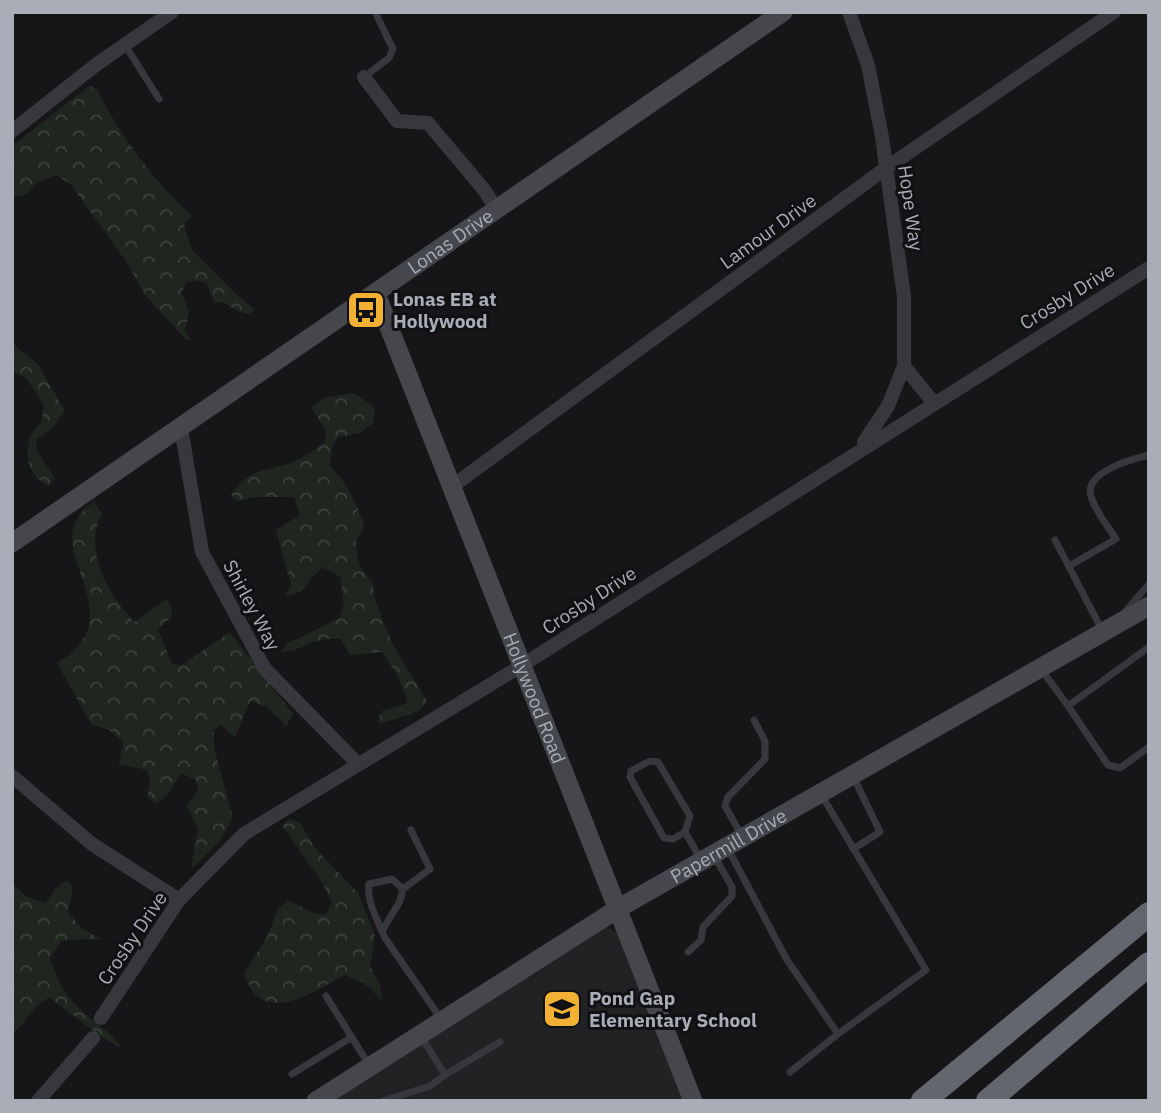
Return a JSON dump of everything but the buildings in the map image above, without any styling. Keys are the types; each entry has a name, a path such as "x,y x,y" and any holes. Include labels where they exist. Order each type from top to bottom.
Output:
{"highway":[{"path":"923,1101 1149,914"},
{"path":"988,1101 1149,964"},
{"path":"994,1101 1149,983"}],"street":[{"path":"12,131 172,12"},
{"name":"Lonas Drive","path":"12,543 783,12"},
{"name":"Hope Way","path":"849,12 868,65 886,168 904,297 904,366"},
{"name":"Lamour Drive","path":"450,488 886,168 1114,12"},
{"path":"364,77 397,121 428,123 485,191 496,209"},
{"name":"Crosby Drive","path":"100,1018 179,900 244,834 521,666 933,402 1149,268"},
{"name":"Hollywood Road","path":"376,294 693,1101"},
{"path":"859,449 888,407 904,366 933,402"},
{"name":"Shirley Way","path":"181,428 202,552 265,669 358,764"},
{"name":"Papermill Drive","path":"316,1101 619,908 1149,606"},
{"path":"12,776 92,844 179,900"},
{"path":"41,1100 93,1038"}],"lane":[{"path":"364,77 389,58 394,49 374,12"},
{"path":"125,45 159,99"},
{"path":"1069,566 1116,539 1091,499 1090,486 1096,478 1116,465 1149,455"},
{"path":"1055,540 1069,566 1112,628 1130,603 1149,584"},
{"path":"1068,706 1149,647"},
{"path":"1041,669 1108,765 1120,768 1149,747"},
{"path":"688,952 697,946 703,927 732,896 721,849 725,806 728,797 765,759 765,741 754,720"},
{"path":"650,761 658,762 690,816 685,832 673,839 664,838 630,777 631,771 650,761"},
{"path":"853,775 880,832 853,849"},
{"path":"790,1072 926,970 820,793"},
{"path":"382,931 400,901 403,888 430,869 411,830"},
{"path":"685,832 721,849 787,960 838,1034"},
{"path":"403,888 393,879 369,884 368,891 382,931 442,1020"},
{"path":"326,996 370,1066"},
{"path":"419,1034 445,1075"},
{"path":"292,1074 352,1037"},
{"path":"383,1101 430,1086 500,1042"}],"shaded area":[{"name":"Pond Gap Elementary School","path":"604,927 617,933 683,1101 333,1101"}],"green space":[{"path":"89,86 97,89 126,139 152,173 192,216 184,225 192,250 255,310 249,314 237,311 223,302 214,303 207,284 198,280 186,283 182,292 189,313 185,331 191,340 186,340 145,295 128,264 71,185 57,175 38,182 25,195 12,197 12,146"},
{"path":"12,336 17,348 38,364 65,411 53,428 36,440 37,451 55,479 49,486 34,474 28,457 30,438 41,423 44,405 26,378 12,371"},
{"path":"354,393 375,408 374,422 360,433 338,437 332,448 330,466 346,486 362,519 364,527 356,540 359,565 373,583 375,600 392,643 427,701 419,711 380,724 378,720 382,711 405,704 407,698 396,673 382,652 350,655 341,639 331,639 281,652 287,644 339,618 344,603 340,577 322,567 300,592 285,596 291,585 276,530 300,515 294,497 256,497 237,501 231,495 253,474 294,462 326,441 325,429 311,407 324,398"},
{"path":"94,502 102,513 95,542 107,584 134,622 167,599 172,610 171,618 158,629 172,664 182,665 230,632 293,714 286,726 267,707 250,701 235,737 221,725 214,730 214,748 233,818 220,841 191,869 198,829 187,806 198,790 196,780 181,773 167,796 157,804 147,797 150,782 147,770 119,764 123,742 109,730 91,724 57,663 80,643 89,623 89,601 72,538 77,519"},
{"path":"289,819 300,822 315,848 358,893 375,936 370,966 380,985 382,1000 364,983 345,975 312,993 287,1002 264,1000 249,986 244,973 267,937 278,909 288,900 313,913 325,915 332,903 323,884 282,825"},
{"path":"67,880 73,887 68,912 81,928 101,939 62,940 50,957 52,964 69,998 121,1047 103,1038 49,997 36,1007 12,1036 12,883 27,897 46,903 55,889"}],"place":[{"name":"Lonas EB at Hollywood","path":"366,310"},
{"name":"Pond Gap Elementary School","path":"562,1009"}]}
